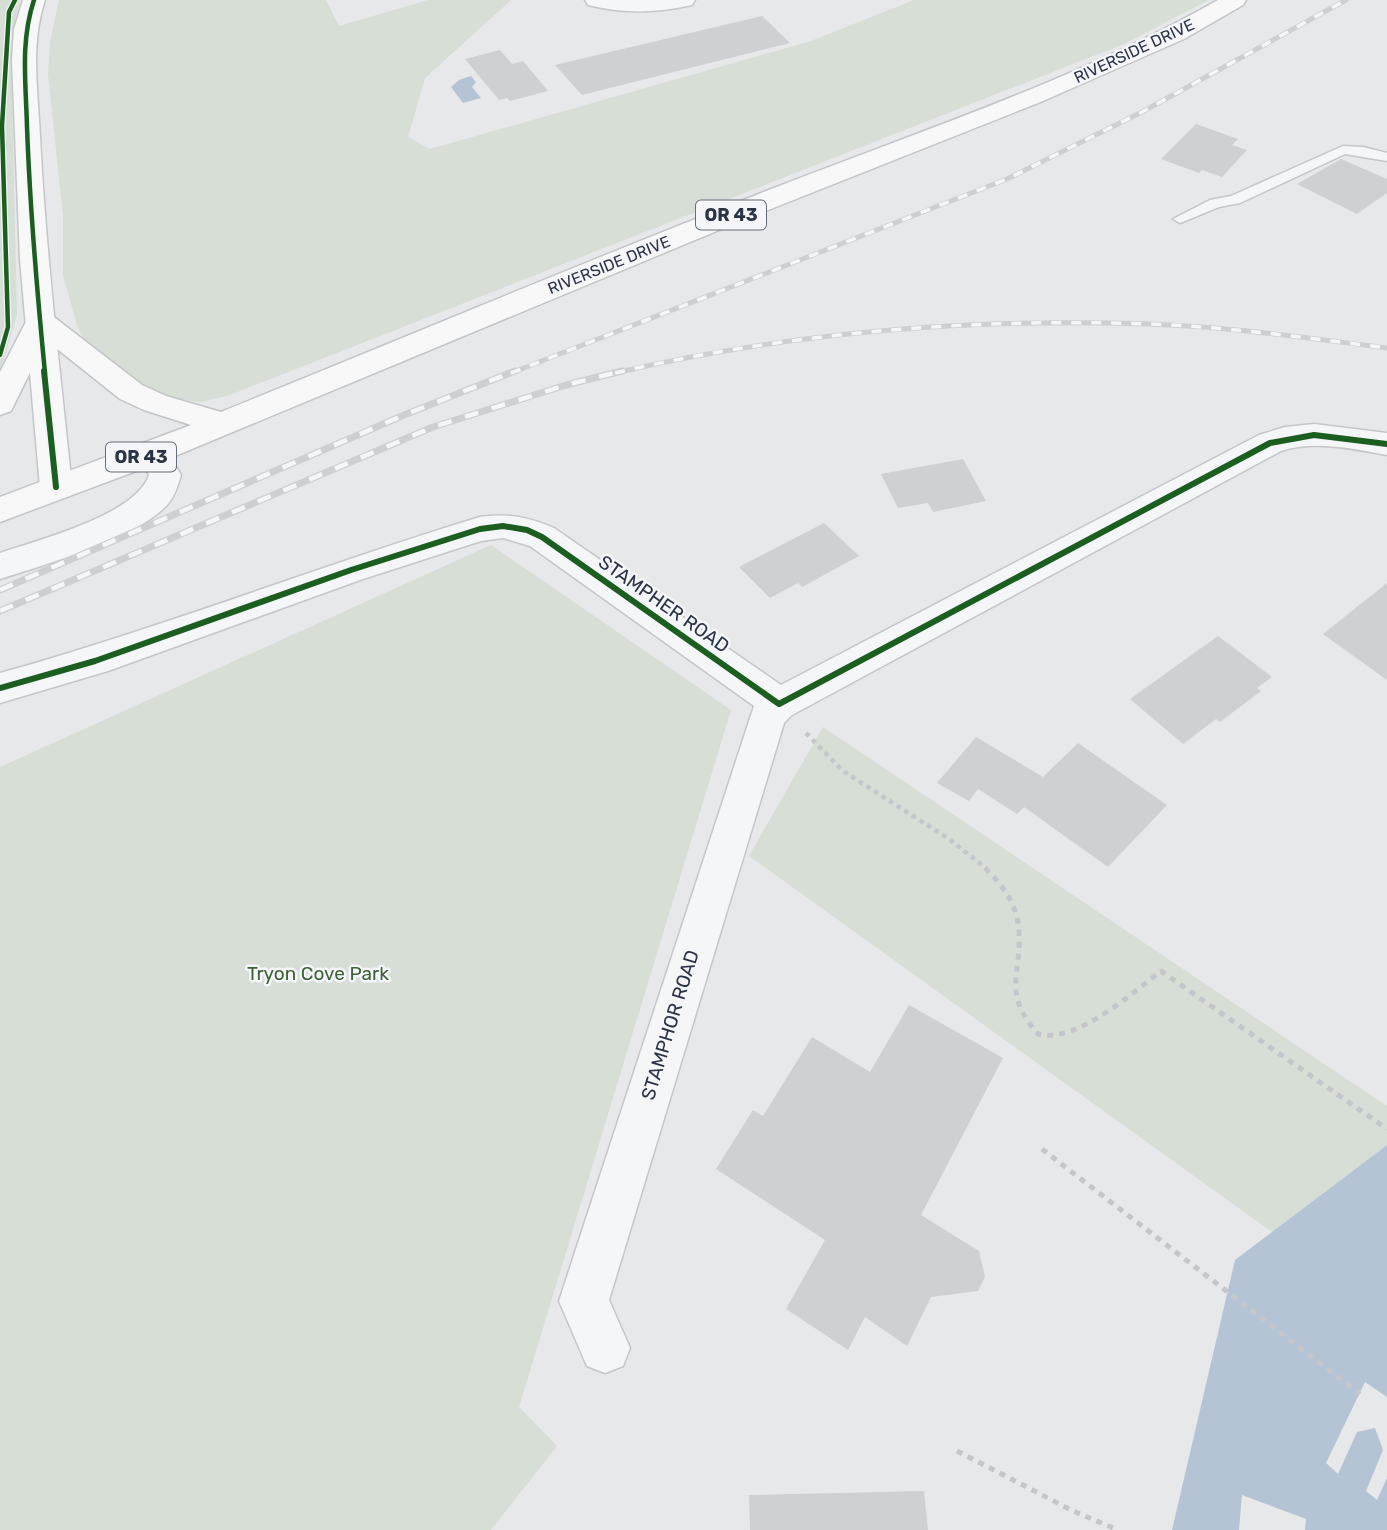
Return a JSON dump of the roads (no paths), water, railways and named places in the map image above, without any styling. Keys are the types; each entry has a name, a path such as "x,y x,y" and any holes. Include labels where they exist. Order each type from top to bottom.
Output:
{"main road":[{"path":"34,0 26,28 24,56 32,243 56,488"},
{"name":"RIVERSIDE DRIVE","path":"56,488 152,453 738,212 1101,68 1176,34 1235,0"},
{"path":"0,404 40,321"},
{"path":"40,321 131,392 162,405 224,424"},
{"name":"OR 43","path":"0,510 56,488"}],"street":[{"path":"596,0 642,6 684,0"},
{"path":"779,704 1270,443 1306,434 1387,444"},
{"path":"0,566 87,534 142,508 158,494 165,475 152,453"},
{"name":"STAMPHER ROAD","path":"0,688 95,661 351,570 480,529 503,526 527,530 542,537 779,704"},
{"name":"STAMPHOR ROAD","path":"605,1348 584,1301 768,715 779,704"}],"lane":[{"path":"1181,219 1215,203 1235,200 1343,150 1363,150 1387,157"}],"water":[{"path":"471,76 476,82 472,87 481,98 463,103 451,87 459,80"},
{"path":"1387,1145 1387,1530 1172,1530 1235,1260"}],"railway":[{"path":"511,373 1007,179 1142,112 1346,0"},
{"path":"615,373 748,347 814,338 1015,323 1180,325 1387,348"},
{"path":"0,590 404,415 515,371"},
{"path":"0,611 433,427 566,385 622,371"}],"park label":[{"name":"Tryon Cove Park","path":"318,973"}]}
